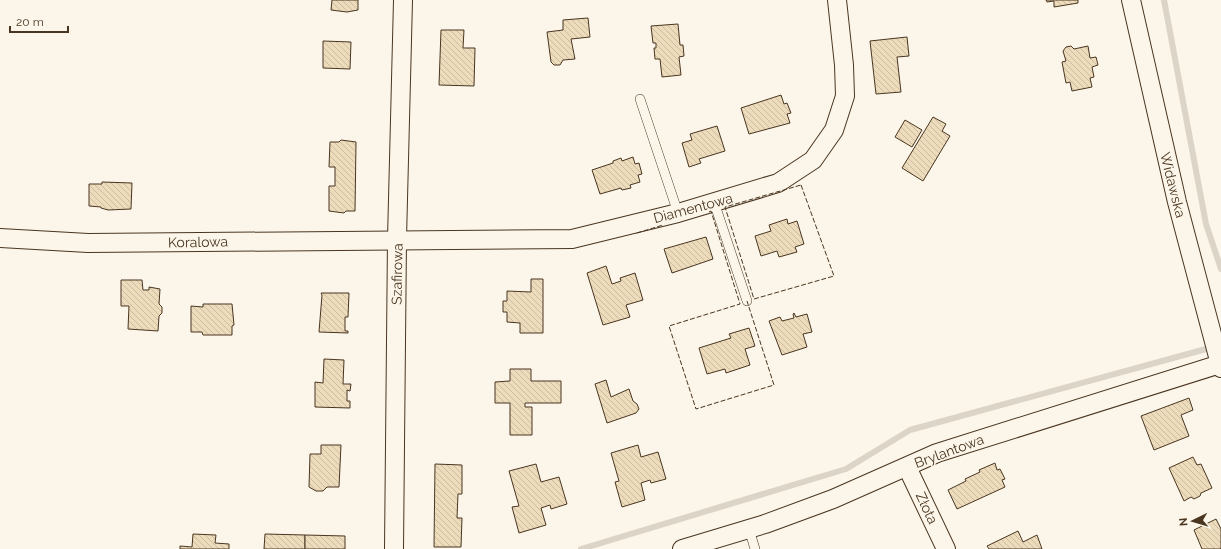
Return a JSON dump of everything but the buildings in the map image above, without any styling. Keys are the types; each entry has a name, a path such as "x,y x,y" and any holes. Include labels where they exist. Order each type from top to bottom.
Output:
{"street":[{"name":"Szafirowa","path":"394,549 397,239 403,0"},
{"name":"Diamentowa","path":"397,239 572,239 678,213 778,183 813,160 834,130 845,96 844,65 837,0"},
{"name":"Widawska","path":"1131,0 1177,202 1220,366"},
{"name":"Koralowa","path":"0,238 88,243 397,239"},
{"name":"Brylantowa","path":"682,549 749,529 833,499 937,453 1220,366"},
{"name":"Złota","path":"907,466 946,549"}],"lane":[{"path":"640,99 678,213"},
{"path":"714,202 747,300"},
{"path":"749,529 755,549"}],"waterway":[{"path":"1164,0 1206,224 1221,269"},
{"path":"581,549 846,469 910,430 1206,349"}],"fence":[{"path":"801,185 834,276 754,299 725,207 801,185"},
{"path":"709,212 711,211 740,304 669,326 696,409 774,385 747,301"},
{"path":"637,233 663,225"}]}
